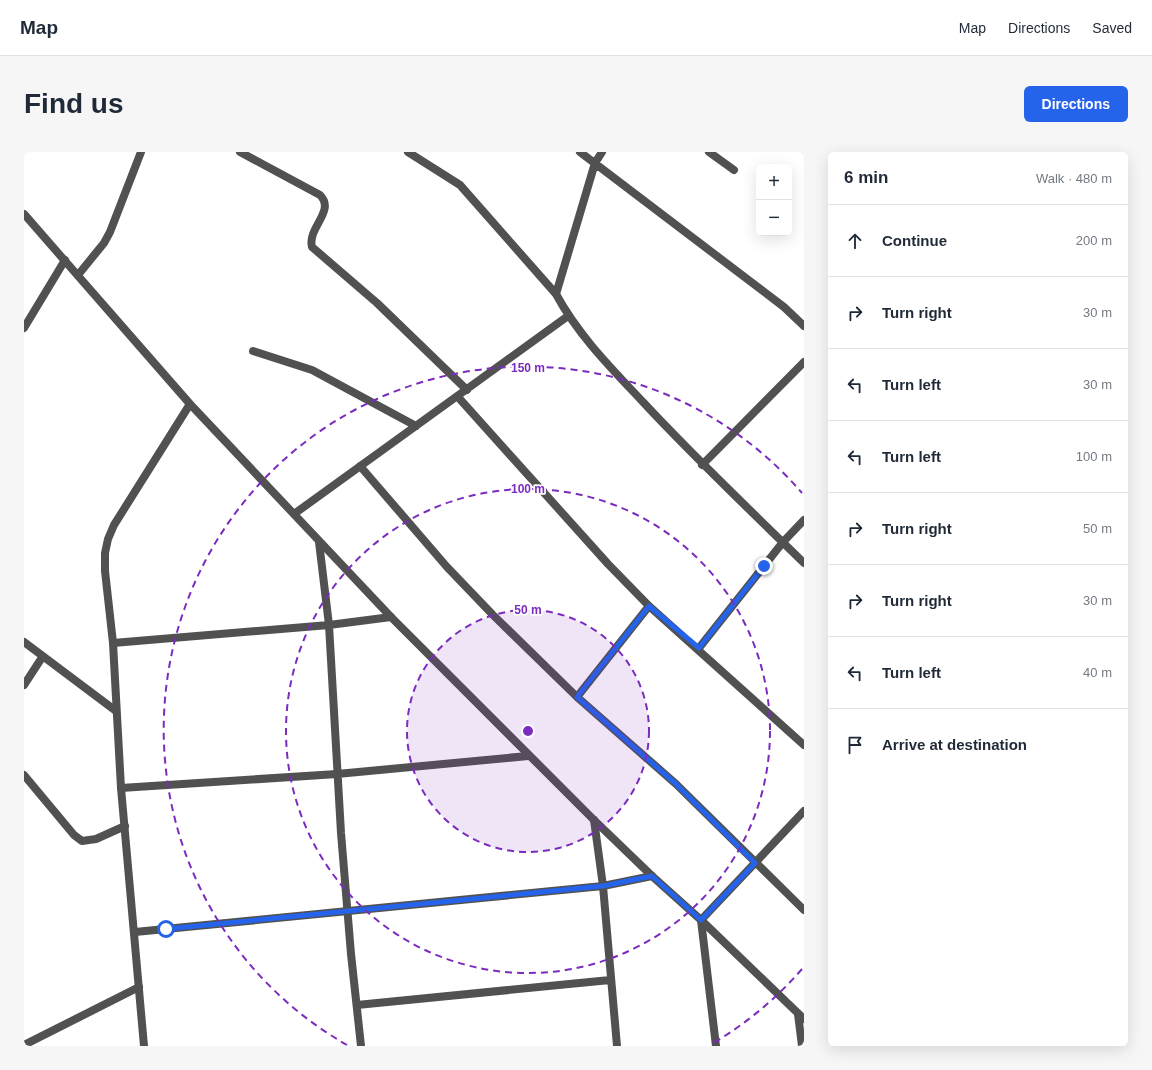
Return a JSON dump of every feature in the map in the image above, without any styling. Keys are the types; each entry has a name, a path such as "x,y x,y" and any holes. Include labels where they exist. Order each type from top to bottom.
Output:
{"street":[{"path":"78,275 104,243 110,232 141,152"},
{"path":"240,152 320,195 324,199 325,207 311,236 312,247 377,303 467,390"},
{"path":"408,152 460,185 556,294 568,316 611,368 702,465 804,563"},
{"path":"580,152 784,307 804,326"},
{"path":"556,294 595,163 602,152"},
{"path":"709,152 734,170"},
{"path":"24,214 190,404 391,617 528,756 652,876 701,920 801,1016 802,1046"},
{"path":"24,328 64,260"},
{"path":"294,514 458,397 568,316"},
{"path":"253,351 312,370 416,426"},
{"path":"702,465 804,362"},
{"path":"458,397 608,564 649,606 699,648 804,744"},
{"path":"144,1046 121,788 113,643 105,571 105,553 108,539 114,525 190,404"},
{"path":"360,466 467,588 577,697 676,784 804,910"},
{"path":"699,648 783,542 804,520"},
{"path":"319,542 329,625 337,774 361,1046"},
{"path":"577,697 649,606"},
{"path":"113,643 329,625 391,617"},
{"path":"24,642 116,710"},
{"path":"24,686 43,656"},
{"path":"121,788 337,774 528,756"},
{"path":"24,775 78,839 87,842 125,826"},
{"path":"701,920 804,811"},
{"path":"594,820 603,886 610,980 617,1046"},
{"path":"135,932 603,886 652,876"},
{"path":"701,920 716,1046"},
{"path":"357,1005 610,980"},
{"path":"24,1045 139,987"}],"route":[{"path":"166,929 603,886 652,876 701,920 755,863 676,784 577,697 649,606 699,648 764,566"}]}
